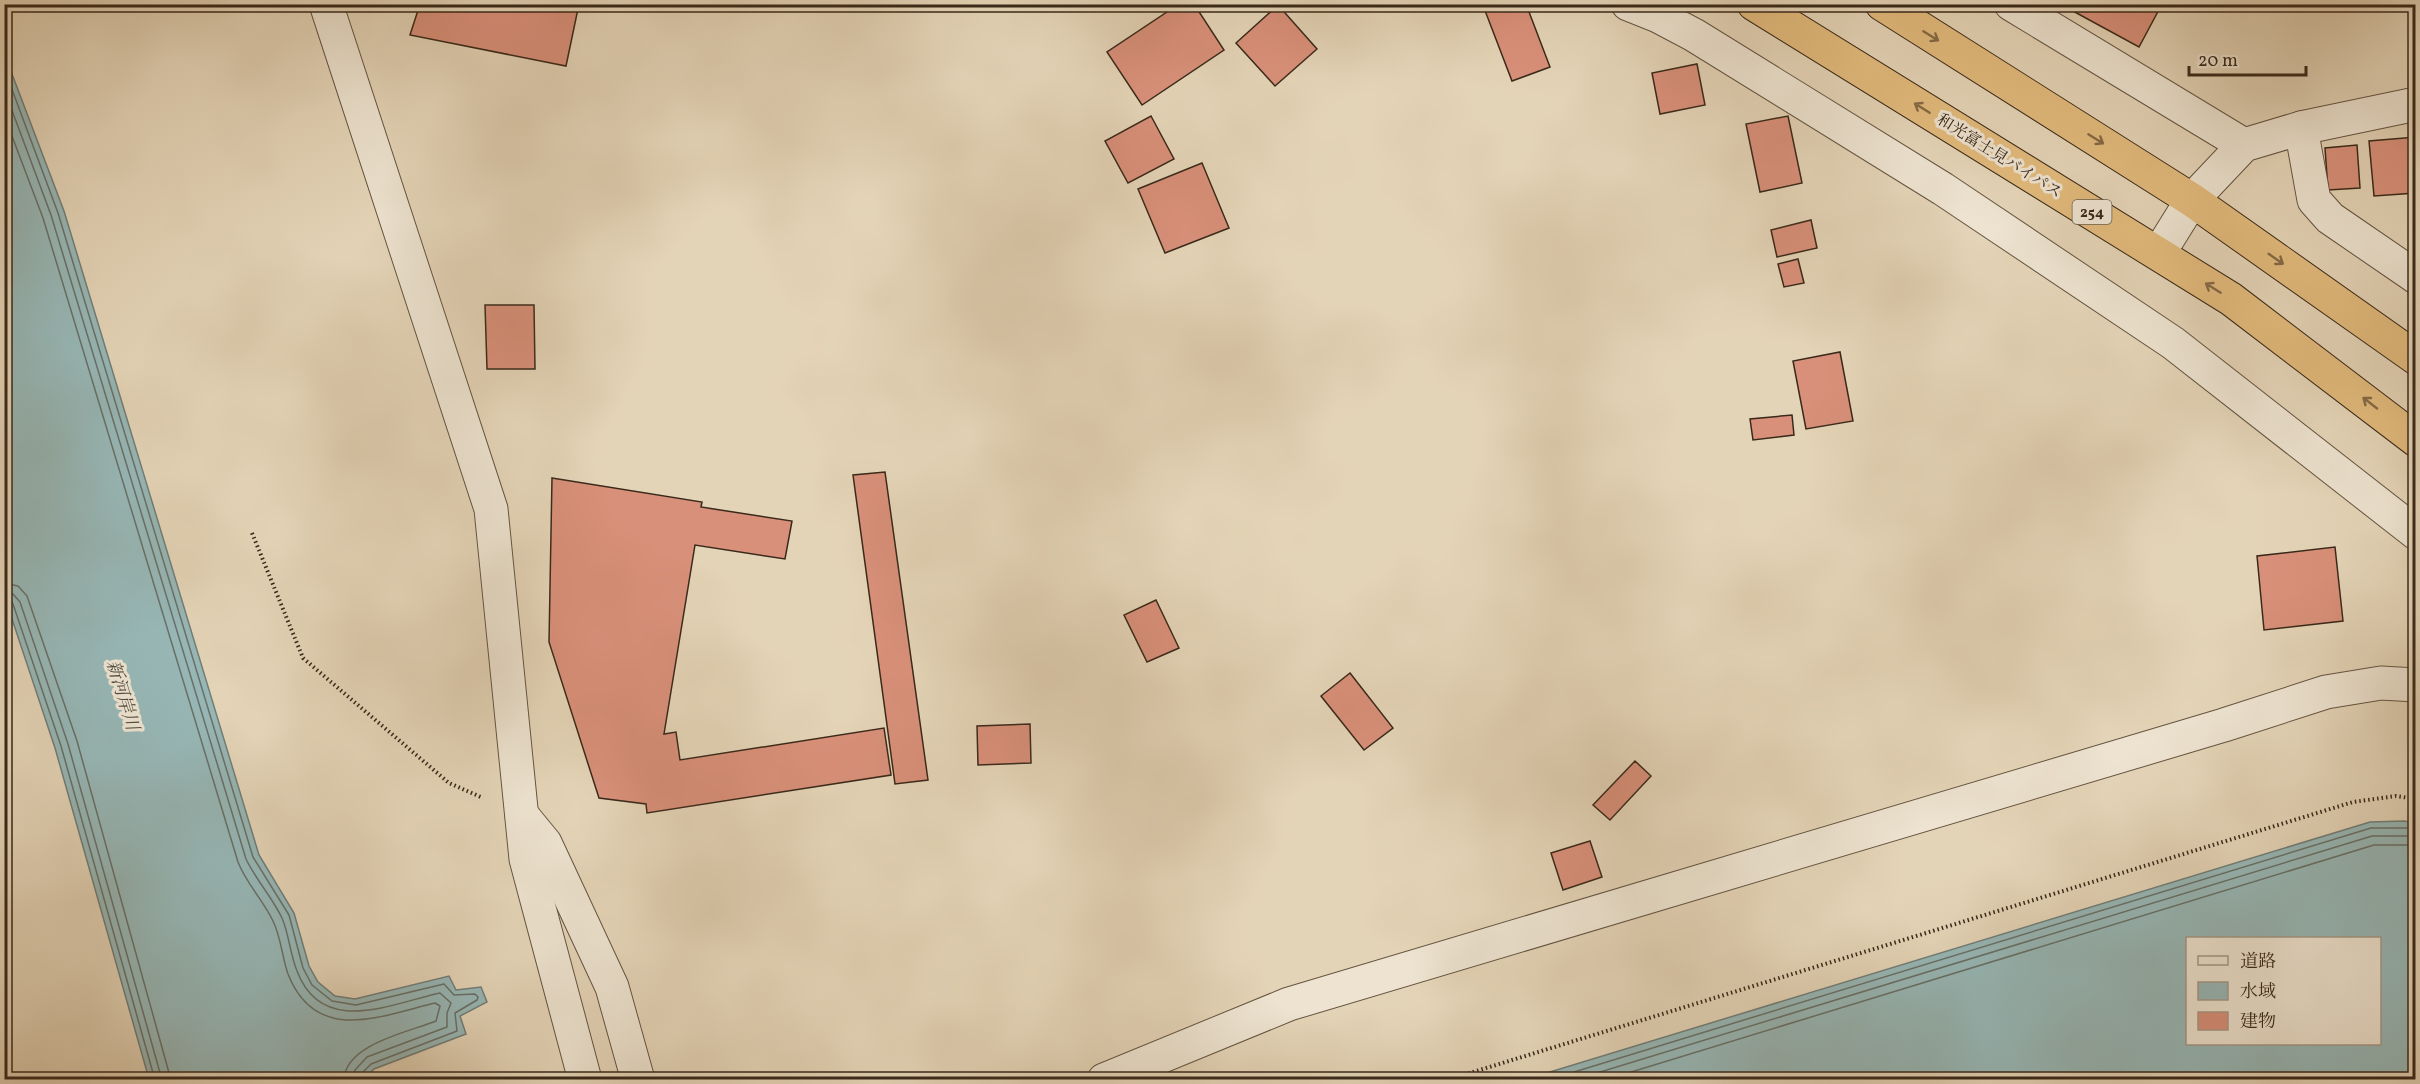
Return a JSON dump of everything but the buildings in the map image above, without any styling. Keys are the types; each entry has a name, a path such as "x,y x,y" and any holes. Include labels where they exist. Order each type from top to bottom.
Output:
{"highway":[{"name":"和光富士見バイパス","path":"1754,4 2231,299 2415,440"},
{"path":"1882,4 2192,200 2415,358"}],"street":[{"path":"326,4 490,509 526,859 585,1080"},
{"path":"1628,4 1658,16 1694,35 1914,171 2164,337 2415,533"},
{"path":"2010,4 2244,145"},
{"path":"2159,253 2192,200 2244,145 2301,129 2415,104"},
{"path":"2301,129 2314,200 2330,218 2415,278"},
{"path":"1104,1080 1311,997 2212,729 2326,692 2381,682 2415,685"},
{"path":"522,815 545,843 612,987 638,1080"}],"path":[{"path":"252,533 303,658 449,783 522,815"},
{"path":"1447,1080 2353,802 2396,796 2415,799"}],"water":[{"name":"新河岸川","path":"4,53 64,211 259,855 294,913 309,966 318,982 335,996 355,999 449,976 456,990 481,987 487,1002 460,1016 466,1034 374,1069 364,1079 149,1079 55,748 5,598"},
{"path":"2370,822 2416,823 2415,1079 1527,1079"}]}
